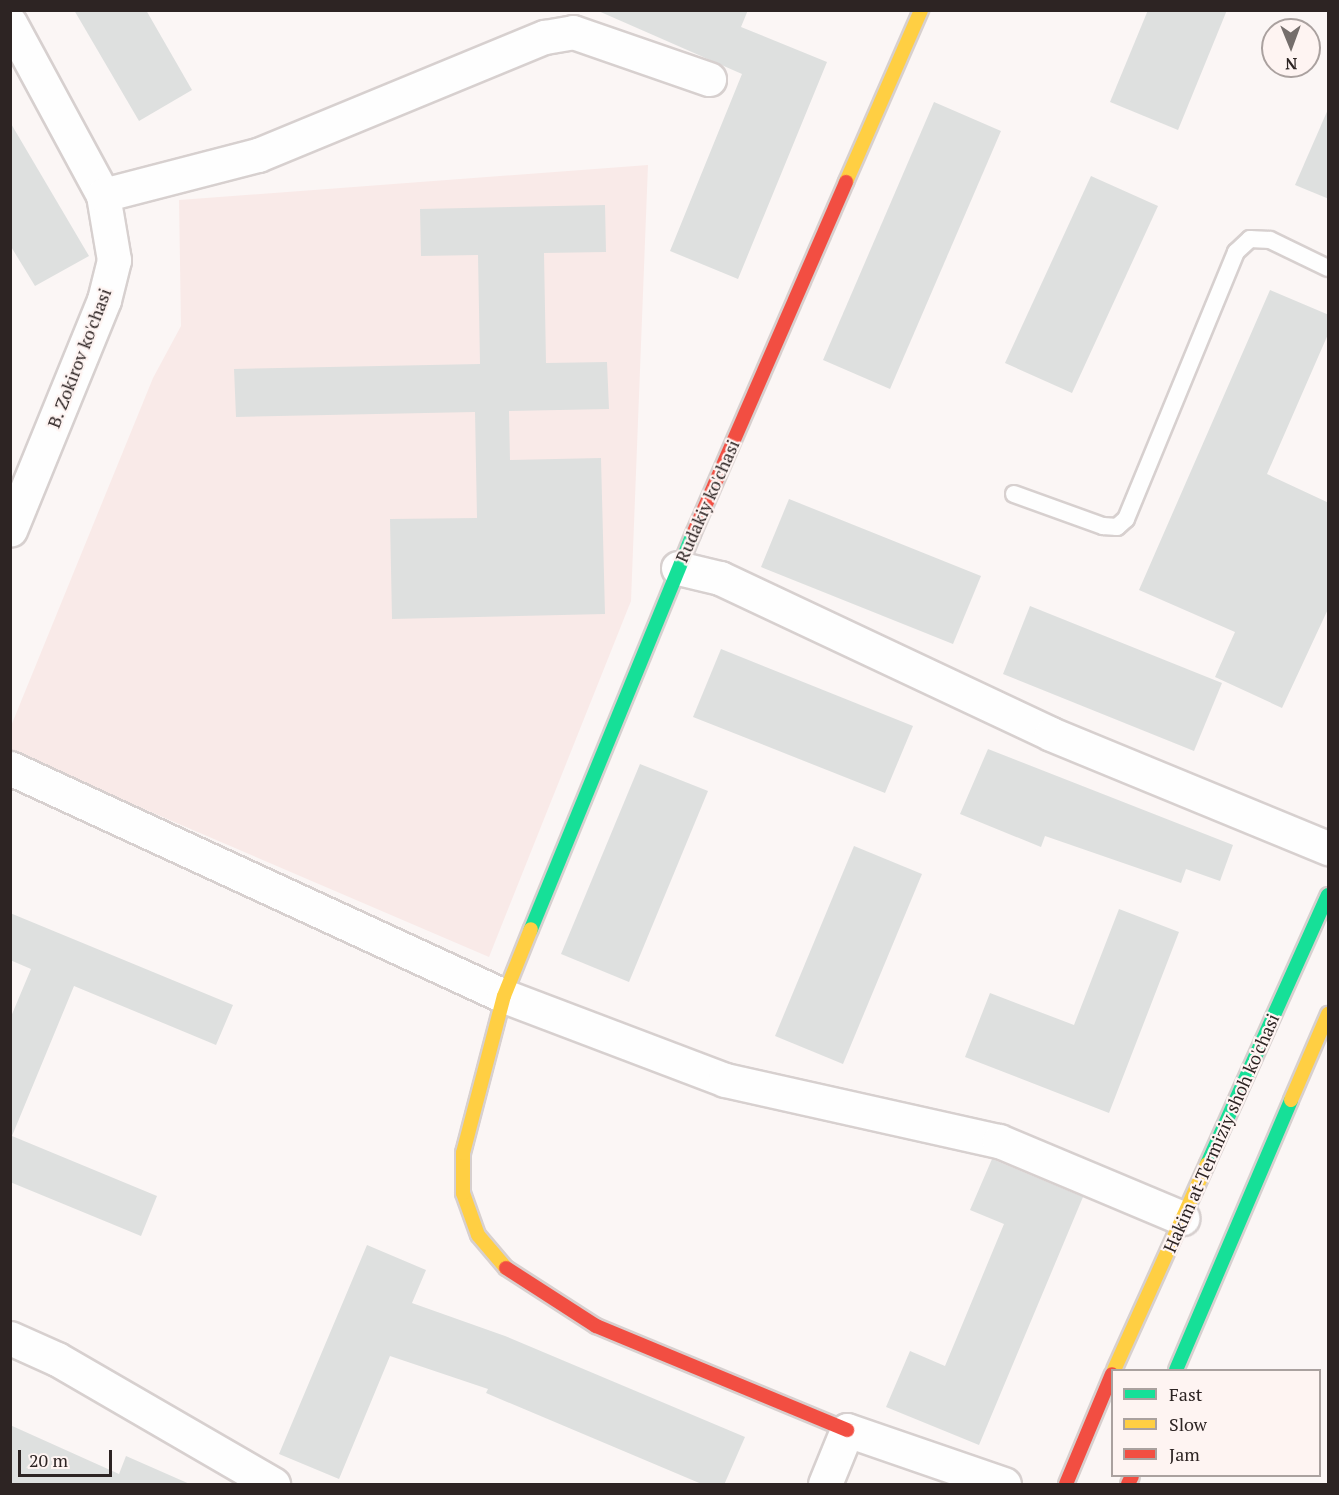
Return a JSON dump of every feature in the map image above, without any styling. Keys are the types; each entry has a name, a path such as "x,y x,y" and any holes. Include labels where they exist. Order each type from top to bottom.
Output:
{"street":[{"name":"Rudakiy ko'chasi","path":"847,1430 596,1326 510,1273 478,1235 463,1193 463,1153 504,996 678,568 921,10"},
{"name":"B. Zokirov ko'chasi","path":"10,23 103,195 114,260 105,300 10,530"},
{"path":"103,195 258,155 563,33 573,32 709,79"},
{"path":"678,568 720,578 1051,734 1329,848"},
{"path":"10,768 504,996 725,1080 999,1142 1182,1218"},
{"name":"Hakim at-Termiziy shoh ko'chasi","path":"1114,1369 1329,895"},
{"path":"1177,1369 1329,1014"},
{"path":"10,1338 57,1359 228,1474 273,1485"},
{"name":"Hakim at-Termiziy shoh ko'chasi","path":"1066,1485 1111,1377"},
{"path":"825,1485 847,1430 1004,1485"}],"lane":[{"path":"1014,494 1104,526 1116,527 1126,519 1236,252 1250,239 1270,240 1329,268"}],"shaded area":[{"path":"648,165 631,601 489,957 11,752 11,726 153,378 181,326 179,200"}],"building":[{"path":"74,10 146,10 192,90 139,121"},
{"path":"596,10 748,10 741,27 827,62 738,279 670,251 742,74"},
{"path":"1148,10 1227,10 1178,130 1110,102"},
{"path":"934,102 1001,131 890,389 823,360"},
{"path":"1329,107 1329,199 1295,185"},
{"path":"10,122 89,256 35,286 10,245"},
{"path":"1091,176 1158,206 1072,393 1005,363"},
{"path":"605,205 606,252 544,253 546,363 607,362 609,409 509,411 510,460 601,458 605,614 392,619 390,519 477,518 475,412 236,417 234,369 480,364 478,255 421,256 420,209"},
{"path":"1270,290 1329,315 1329,332 1267,474 1329,503 1329,607 1282,708 1215,677 1235,632 1139,590"},
{"path":"789,499 981,576 953,644 761,567"},
{"path":"1030,606 1222,683 1194,751 1003,674"},
{"path":"721,649 913,726 885,793 693,717"},
{"path":"988,749 1233,845 1220,881 1186,869 1181,883 1045,836 1041,847 960,814"},
{"path":"640,764 708,791 629,982 561,954"},
{"path":"854,846 922,874 843,1064 775,1036"},
{"path":"1119,909 1179,932 1109,1113 965,1057 990,993 1074,1025"},
{"path":"10,913 233,1005 216,1045 74,986 12,1136 157,1196 141,1236 10,1182 10,1019 31,969 10,960"},
{"path":"992,1159 1083,1197 979,1445 886,1407 910,1351 945,1366 1004,1224 970,1210"},
{"path":"367,1245 426,1270 412,1303 505,1336 745,1437 724,1485 704,1485 486,1393 488,1389 390,1356 339,1479 279,1454"},
{"path":"10,1425 119,1474 126,1456 192,1485 10,1485"}],"traffic: fast":[{"path":"531,929 693,534"},
{"path":"1207,1164 1328,895"},
{"path":"1176,1369 1291,1100"}],"traffic: slow":[{"path":"846,182 921,10"},
{"path":"506,1268 478,1235 463,1193 463,1153 504,996 531,929"},
{"path":"1291,1100 1328,1014"},
{"path":"1114,1369 1207,1164"}],"traffic: jam":[{"path":"693,534 846,182"},
{"path":"506,1268 596,1326 847,1430"},
{"path":"1066,1484 1111,1376"},
{"path":"1128,1484 1132,1477"}]}
